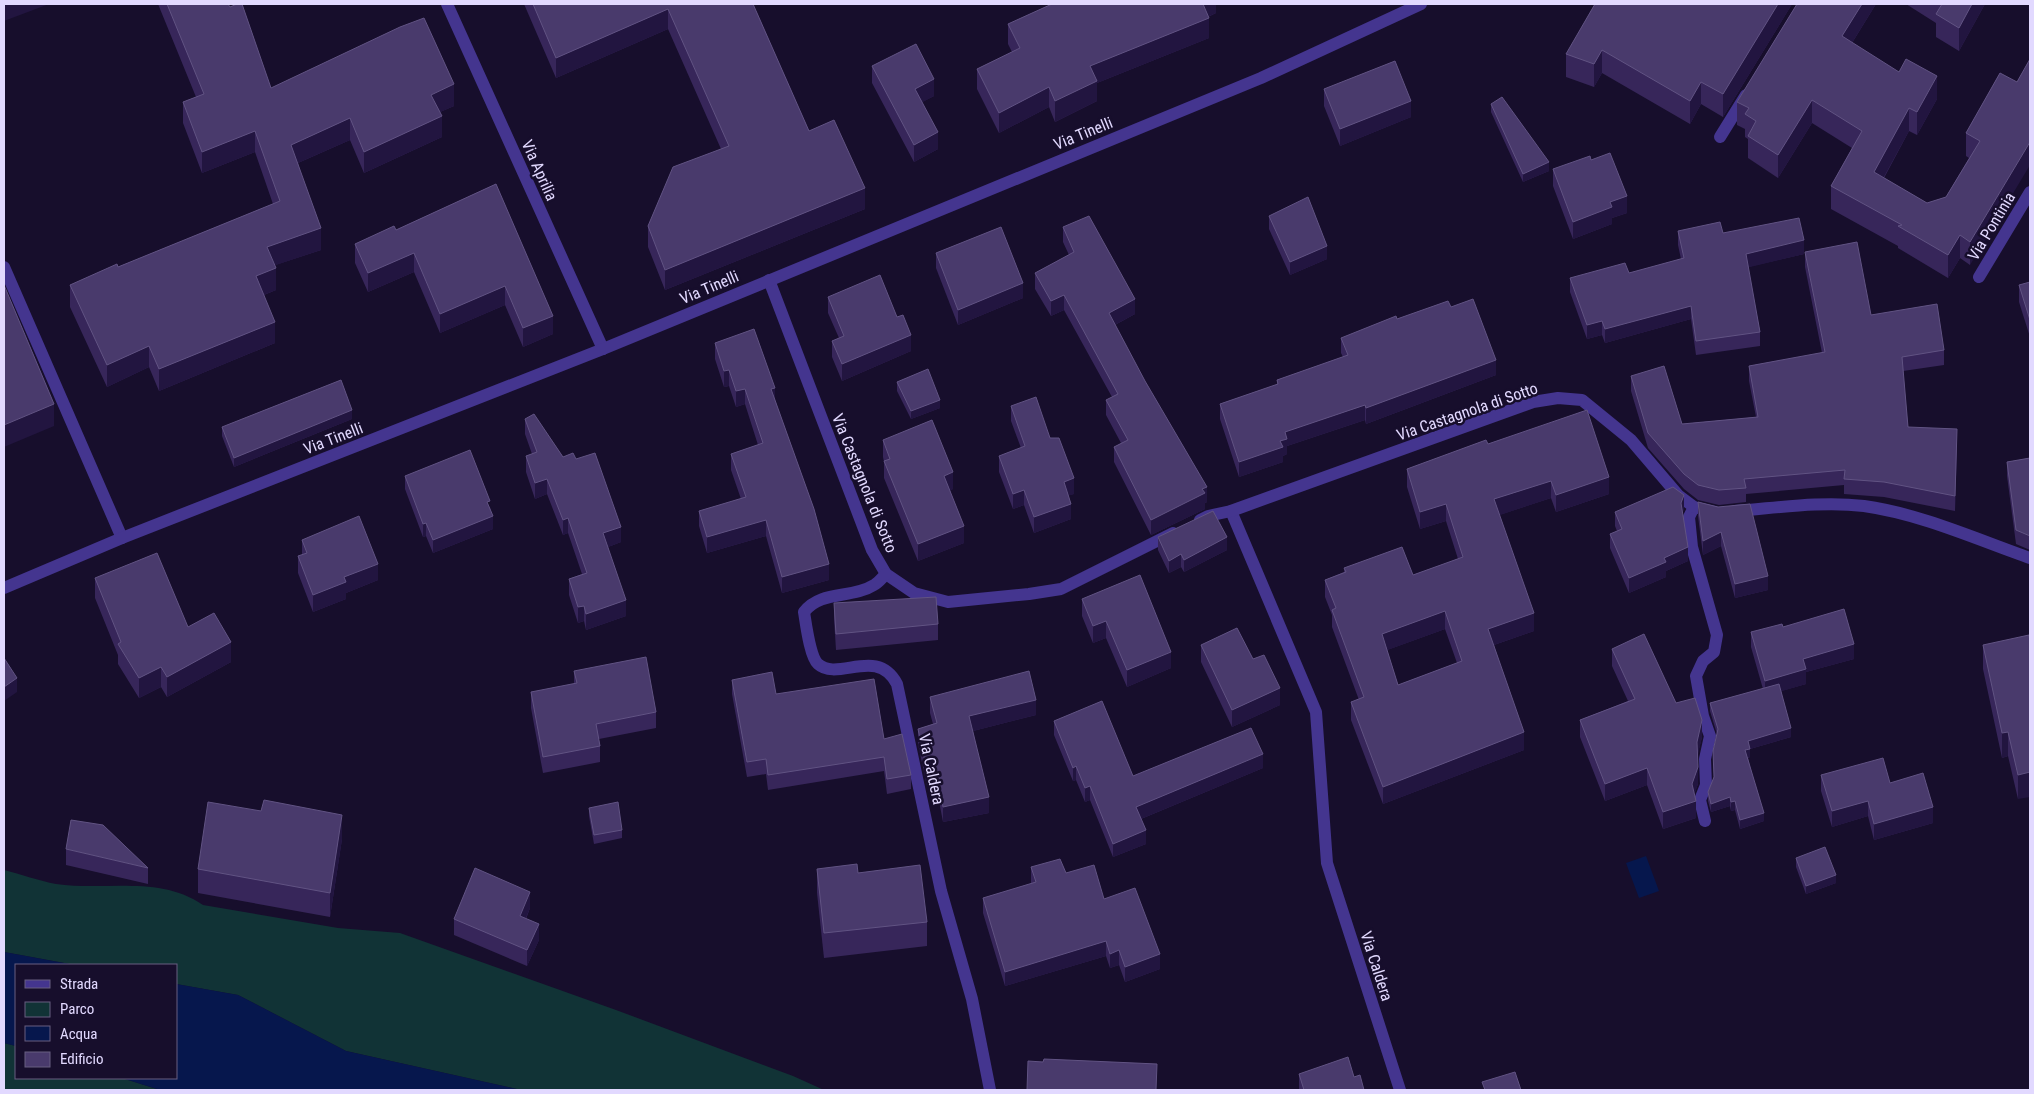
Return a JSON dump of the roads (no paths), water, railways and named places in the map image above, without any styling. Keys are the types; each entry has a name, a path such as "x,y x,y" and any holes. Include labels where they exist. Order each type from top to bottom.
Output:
{"street":[{"name":"Via Aprilia","path":"448,4 603,349"},
{"name":"Via Tinelli","path":"4,588 122,538 603,349 1261,78 1421,4"},
{"path":"1720,137 1750,87"},
{"name":"Via Pontinia","path":"1979,276 2030,192"},
{"path":"4,266 122,538"},
{"name":"Via Castagnola di Sotto","path":"769,280 872,550 886,574 914,594 948,602 1061,589 1208,516 1231,511 1533,402 1558,398 1582,400 1631,440 1678,496 1694,507 1718,513 1801,506 1864,506 1920,519 2030,558"},
{"path":"1694,507 1689,517 1692,547 1717,636 1714,652 1703,661 1696,676 1702,716 1710,736 1705,759 1706,785 1700,800 1705,821"},
{"name":"Via Caldera","path":"1231,511 1316,712 1328,851 1327,863 1400,1090"},
{"name":"Via Caldera","path":"886,574 868,588 818,600 809,606 804,612 812,654 817,664 827,668 879,666 891,672 897,684 941,891 972,1000 990,1090"}],"water":[{"path":"1646,856 1659,891 1639,898 1626,863"},
{"path":"4,952 70,964 15,964 15,1046 4,1043"},
{"path":"178,984 238,995 346,1051 521,1090 160,1090 125,1079 178,1079"}]}
